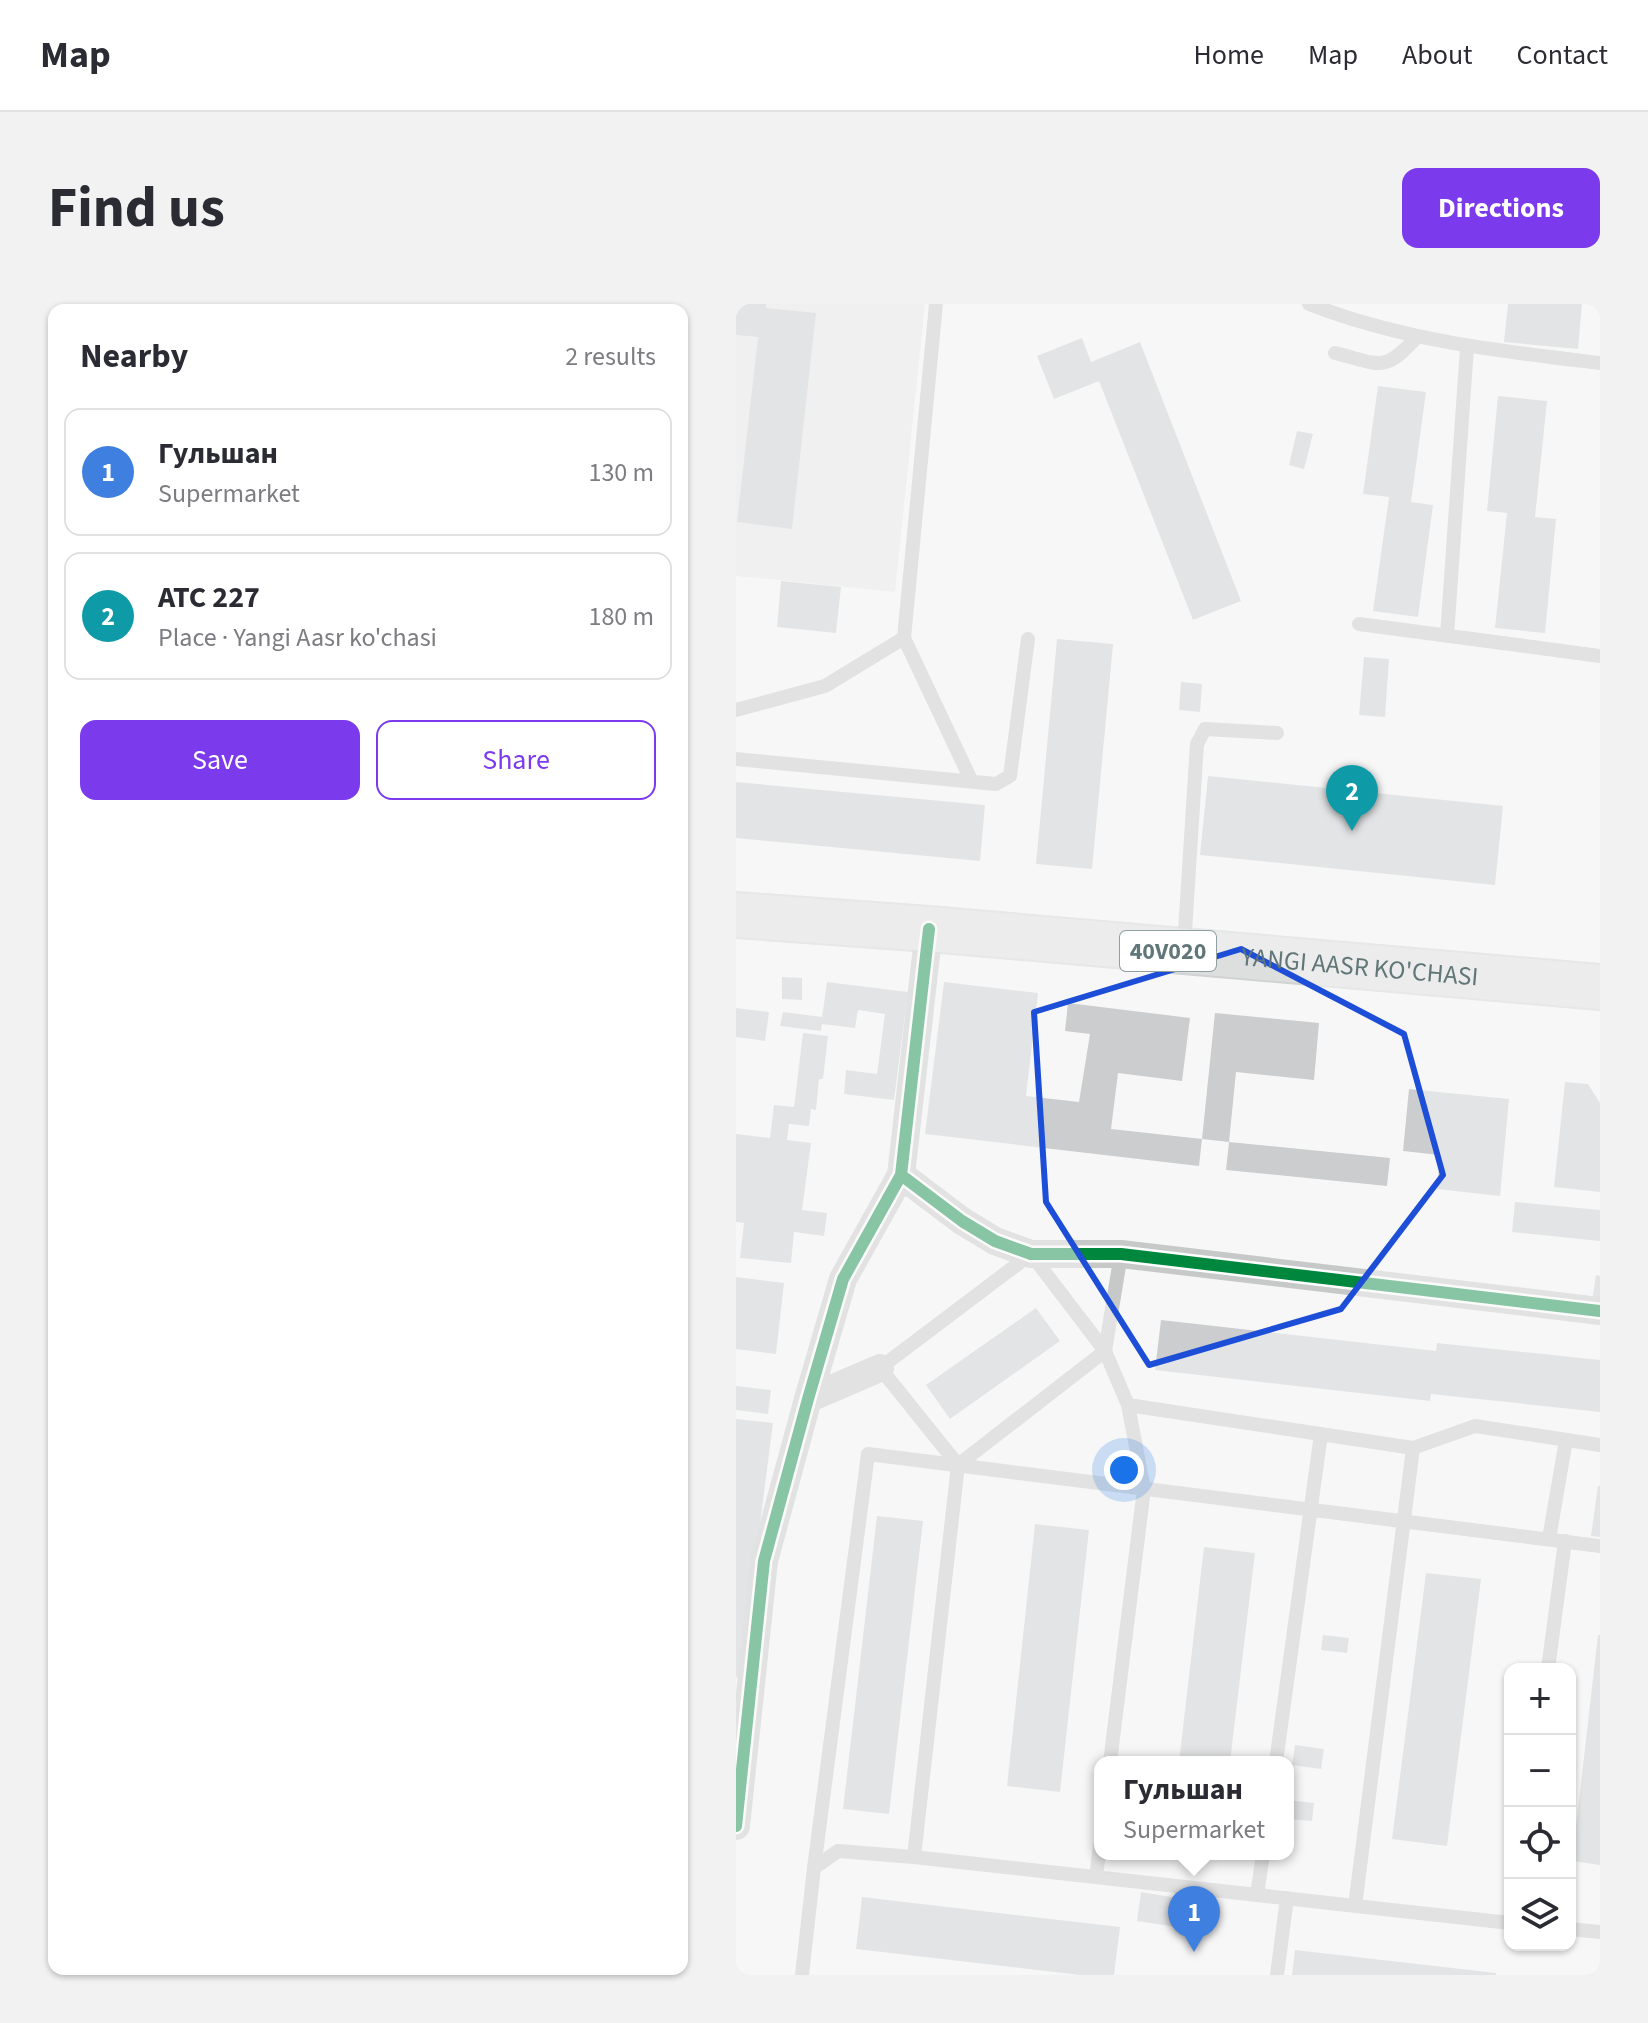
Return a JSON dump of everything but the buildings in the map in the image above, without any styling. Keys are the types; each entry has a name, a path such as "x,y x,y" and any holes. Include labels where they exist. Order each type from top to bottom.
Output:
{"main road":[{"name":"YANGI AASR KO'CHASI","path":"736,915 1600,987"}],"street":[{"path":"736,1826 764,1561 843,1279 901,1175 929,929"},
{"path":"901,1175 962,1221 995,1241 1031,1254 1121,1254 1600,1311"},
{"path":"808,1399 880,1368"}],"lane":[{"path":"936,304 904,638 972,782"},
{"path":"1309,304 1386,331 1467,347 1600,363"},
{"path":"1335,353 1380,365 1398,359 1417,337"},
{"path":"1447,636 1467,347"},
{"path":"1359,624 1600,656"},
{"path":"736,710 825,686 904,638"},
{"path":"736,759 996,784 1010,776 1028,639"},
{"path":"1184,952 1197,744 1205,729 1277,733"},
{"path":"914,1857 958,1465 880,1368 1031,1254 1105,1351 1128,1405 1144,1489 1111,1756"},
{"path":"958,1465 1105,1351 1121,1254"},
{"path":"1128,1405 1413,1448 1475,1426 1600,1445"},
{"path":"1277,1756 1321,1434"},
{"path":"1549,1539 1566,1440"},
{"path":"1355,1906 1413,1448"},
{"path":"802,1975 868,1454 1600,1546"},
{"path":"1549,1663 1565,1541"},
{"path":"814,1868 838,1851 1504,1922"},
{"path":"1096,1877 1098,1860"},
{"path":"1257,1895 1262,1860"},
{"path":"1277,1975 1287,1898"},
{"path":"1576,1930 1600,1932"}],"highlighted area":[{"path":"1241,949 1404,1034 1443,1175 1341,1309 1149,1365 1046,1202 1034,1012"}],"shaded area":[{"path":"736,304 925,304 895,592 736,576"}],"cycle path":[{"path":"736,1826 764,1561 843,1279 901,1175 929,929"},
{"path":"901,1175 962,1221 995,1241 1031,1254 1121,1254 1600,1311"}],"place":[{"name":"АТС 227","path":"1352,831"},
{"name":"Гульшан","path":"1194,1952"}]}
